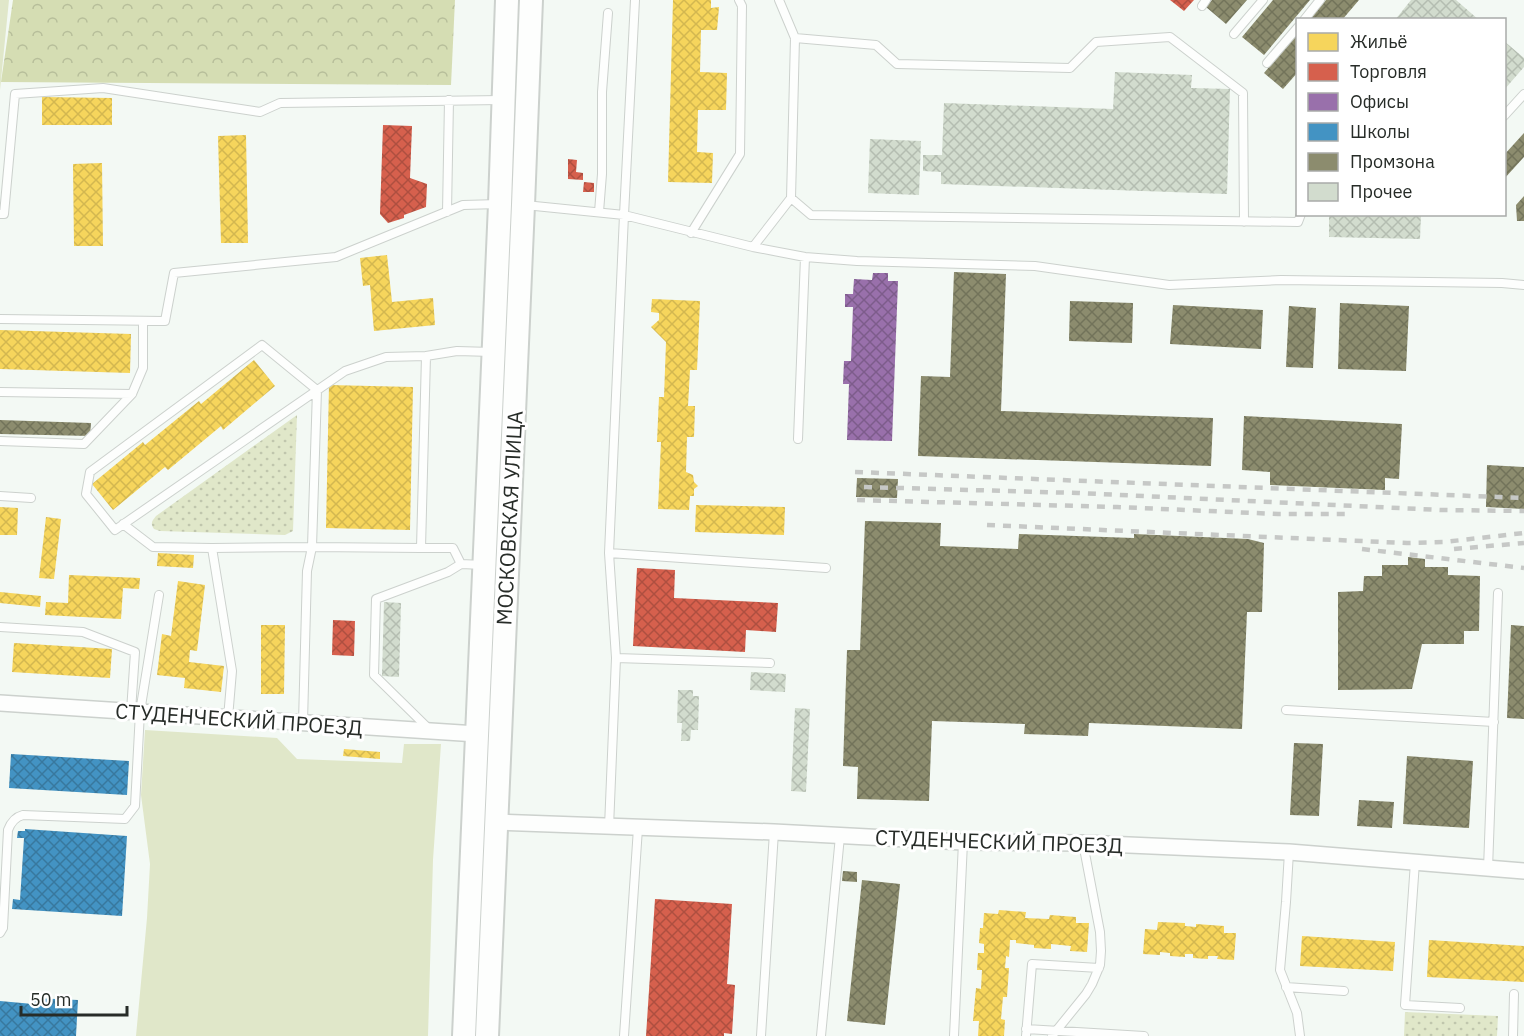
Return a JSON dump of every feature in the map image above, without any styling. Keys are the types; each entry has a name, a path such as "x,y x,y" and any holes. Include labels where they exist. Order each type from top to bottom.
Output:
{"main road":[{"name":"МОСКОВСКАЯ УЛИЦА","path":"464,1036 507,0"},
{"name":"МОСКОВСКАЯ УЛИЦА","path":"487,1036 531,0"},
{"name":"СТУДЕНЧЕСКИЙ ПРОЕЗД","path":"473,821 496,822"}],"street":[{"name":"СТУДЕНЧЕСКИЙ ПРОЕЗД","path":"0,703 477,734"},
{"name":"СТУДЕНЧЕСКИЙ ПРОЕЗД","path":"496,822 774,832 963,842 1083,843 1289,852 1524,871"}],"lane":[{"path":"609,827 616,658 609,552 635,0"},
{"path":"691,233 740,154 742,6 739,0"},
{"path":"753,247 792,198 795,38 779,0"},
{"path":"1234,34 1263,0"},
{"path":"1306,18 1320,0"},
{"path":"599,212 602,174 602,92 608,14"},
{"path":"1267,63 1296,29"},
{"path":"795,38 876,45 897,64 1070,68 1096,42 1170,37 1243,93 1244,222"},
{"path":"0,214 4,214 15,94 104,88 260,112 280,103 504,99"},
{"path":"1506,114 1524,94"},
{"path":"447,212 449,100"},
{"path":"792,198 811,215 1244,222 1298,222 1300,216"},
{"path":"0,319 165,321 174,273 336,257 463,205 500,204"},
{"path":"523,205 624,215 691,233 805,257 857,261 1035,266 1169,285 1290,280 1524,285"},
{"path":"798,439 805,257"},
{"path":"0,441 84,444 132,394 143,368 143,321"},
{"path":"317,390 261,345 90,472 86,494 115,530 345,371 386,357 426,356 457,351 494,352"},
{"path":"421,548 426,356"},
{"path":"303,722 317,390"},
{"path":"0,392 132,394"},
{"path":"0,496 31,498"},
{"path":"123,524 153,548 453,548 461,564"},
{"path":"212,548 232,671 228,718"},
{"path":"609,552 826,568"},
{"path":"432,731 374,675 376,599 448,572 461,564 485,566"},
{"path":"1488,868 1498,593"},
{"path":"136,712 159,595"},
{"path":"0,627 83,632 135,651 136,712 135,806 125,819 23,815 11,822 8,830 3,928 0,933"},
{"path":"616,658 770,663"},
{"path":"1286,710 1494,722"},
{"path":"624,1036 638,828"},
{"path":"761,1036 774,832"},
{"path":"821,1036 840,836"},
{"path":"954,1036 963,842"},
{"path":"1053,1033 1086,994 1100,964 1100,932 1083,843"},
{"path":"1289,852 1280,970 1297,1012 1300,1036"},
{"path":"1415,862 1405,1005 1460,1008"},
{"path":"1099,968 1032,964 1026,1033 1144,1036"},
{"path":"1286,987 1344,991"},
{"path":"1513,1036 1514,994"}],"green space":[{"path":"0,0 9,0 0,90"},
{"path":"13,0 455,0 451,85 1,82"},
{"path":"297,415 293,531 285,535 154,529 152,522 156,516"},
{"path":"145,730 277,738 297,759 402,763 404,744 441,744 433,860 428,1036 136,1036 150,864 141,795"},
{"path":"1405,1012 1498,1016 1497,1036 1404,1036"}],"building: Жильё":[{"path":"673,0 711,0 711,8 719,7 717,30 701,30 700,72 727,73 726,110 698,110 697,152 713,153 712,183 668,182"},
{"path":"42,97 112,98 112,125 42,125"},
{"path":"246,135 248,243 221,243 218,136"},
{"path":"102,163 103,246 74,246 73,164"},
{"path":"387,255 392,302 433,298 435,325 374,331 370,285 363,286 360,258"},
{"path":"652,299 700,301 697,370 690,370 688,406 695,406 694,437 687,437 686,472 693,475 694,482 698,486 694,489 694,496 690,496 689,510 658,509 661,442 657,442 659,397 664,397 666,342 651,327 659,320 659,313 651,312"},
{"path":"0,330 131,334 130,373 0,369"},
{"path":"254,360 275,386 223,430 221,426 168,470 165,467 113,510 92,484 143,442 145,445 199,401 201,404"},
{"path":"329,385 413,387 410,530 326,528"},
{"path":"696,505 785,507 784,535 695,532"},
{"path":"0,507 18,508 17,535 0,535"},
{"path":"46,517 61,519 54,579 39,578"},
{"path":"158,553 194,555 193,568 157,566"},
{"path":"69,575 140,578 139,589 123,588 121,619 45,615 46,602 68,603"},
{"path":"178,581 205,585 197,651 190,650 189,662 224,666 221,692 184,688 185,678 157,675 162,634 171,636"},
{"path":"0,592 41,596 40,607 0,603"},
{"path":"261,625 285,625 284,694 261,694"},
{"path":"14,643 112,649 110,678 12,672"},
{"path":"344,749 380,752 380,759 343,756"},
{"path":"999,910 1026,912 1025,918 1049,919 1050,915 1076,917 1076,923 1089,923 1087,952 1070,951 1071,946 1051,944 1051,949 1034,948 1034,945 1010,940 1009,957 1006,956 1005,968 1009,968 1007,997 1003,997 1001,1019 1005,1020 1004,1036 978,1036 979,1021 973,1021 976,988 981,989 982,970 977,970 978,953 984,953 984,944 979,943 980,928 983,928 984,913 998,914"},
{"path":"1158,922 1185,923 1185,926 1196,927 1196,924 1224,926 1224,933 1236,933 1234,960 1217,959 1218,956 1208,956 1208,959 1193,958 1193,954 1185,954 1185,957 1170,956 1170,953 1160,952 1160,955 1143,954 1145,929 1157,930"},
{"path":"1302,936 1395,942 1393,971 1300,966"},
{"path":"1429,940 1524,946 1524,982 1427,977"}],"building: Торговля":[{"path":"1170,0 1194,0 1184,11"},
{"path":"383,125 412,126 410,178 427,184 426,207 388,223 380,214"},
{"path":"568,159 577,160 576,172 583,173 583,180 568,179"},
{"path":"584,182 594,183 594,192 583,192"},
{"path":"637,568 675,570 674,598 778,603 776,632 746,630 745,652 633,646"},
{"path":"333,620 355,621 354,656 332,655"},
{"path":"655,899 732,904 727,984 735,985 732,1034 724,1033 724,1036 646,1036"}],"building: Офисы":[{"path":"873,273 888,273 888,281 898,281 892,441 847,440 849,384 843,384 844,361 851,361 853,307 845,307 845,294 853,294 854,279 872,280"}],"building: Школы":[{"path":"11,754 129,761 127,795 9,788"},
{"path":"25,829 127,836 122,916 12,909 13,899 20,900 24,838 17,838 18,831 25,831"},
{"path":"33,998 78,1000 76,1036 0,1036 0,1001 33,1004"}],"building: Промзона":[{"path":"1212,0 1247,0 1226,24 1206,7"},
{"path":"1273,0 1310,0 1264,55 1242,37"},
{"path":"1326,0 1359,0 1344,18 1311,18"},
{"path":"1296,35 1296,74 1283,89 1264,73"},
{"path":"1524,133 1524,157 1506,177 1506,153"},
{"path":"1524,196 1524,221 1517,221 1516,205"},
{"path":"954,272 1006,274 1001,411 1213,418 1211,466 918,456 921,376 950,377"},
{"path":"1070,301 1133,303 1132,343 1069,341"},
{"path":"1340,303 1409,306 1406,371 1338,369"},
{"path":"1173,305 1263,310 1261,349 1170,344"},
{"path":"1289,306 1316,308 1313,368 1286,367"},
{"path":"1244,416 1402,424 1399,479 1385,478 1385,490 1270,485 1270,472 1242,470"},
{"path":"0,420 91,423 90,436 0,434"},
{"path":"1487,465 1524,467 1524,509 1486,507"},
{"path":"857,478 898,479 897,498 856,497"},
{"path":"865,521 941,523 940,546 1018,549 1019,534 1134,538 1134,534 1248,539 1264,543 1262,612 1247,612 1242,729 1089,723 1088,736 1024,734 1025,724 932,721 929,801 857,799 858,767 843,766 847,650 860,650"},
{"path":"1408,557 1425,559 1425,567 1448,567 1448,575 1480,576 1479,631 1464,631 1464,644 1422,644 1412,689 1338,690 1338,592 1363,591 1364,576 1382,576 1382,565 1408,565"},
{"path":"1511,625 1524,626 1524,719 1507,718"},
{"path":"1294,743 1323,744 1319,816 1290,815"},
{"path":"1407,756 1473,761 1469,828 1403,824"},
{"path":"1359,800 1394,802 1392,828 1357,826"},
{"path":"843,871 857,872 857,882 842,881"},
{"path":"862,880 900,884 885,1025 847,1021"}],"building: Прочее":[{"path":"1411,0 1456,0 1477,18 1397,18"},
{"path":"1506,43 1524,58 1524,67 1506,88"},
{"path":"1115,72 1192,75 1191,88 1230,89 1227,194 941,184 941,172 923,171 923,155 942,155 944,103 1113,109"},
{"path":"870,139 921,141 919,195 868,193"},
{"path":"1329,216 1421,216 1420,239 1329,237"},
{"path":"384,602 401,603 399,677 382,676"},
{"path":"751,672 786,674 785,692 750,690"},
{"path":"678,690 693,690 693,696 699,696 698,730 691,730 690,741 681,741 682,723 677,723"},
{"path":"795,708 810,709 806,792 791,791"}],"railway":[{"path":"855,472 1524,498"},
{"path":"864,487 1078,493 1441,510 1524,511"},
{"path":"857,500 1278,514 1348,514"},
{"path":"987,525 1407,543 1444,542 1524,533"},
{"path":"1454,549 1524,543"},
{"path":"1362,549 1524,568"}]}
